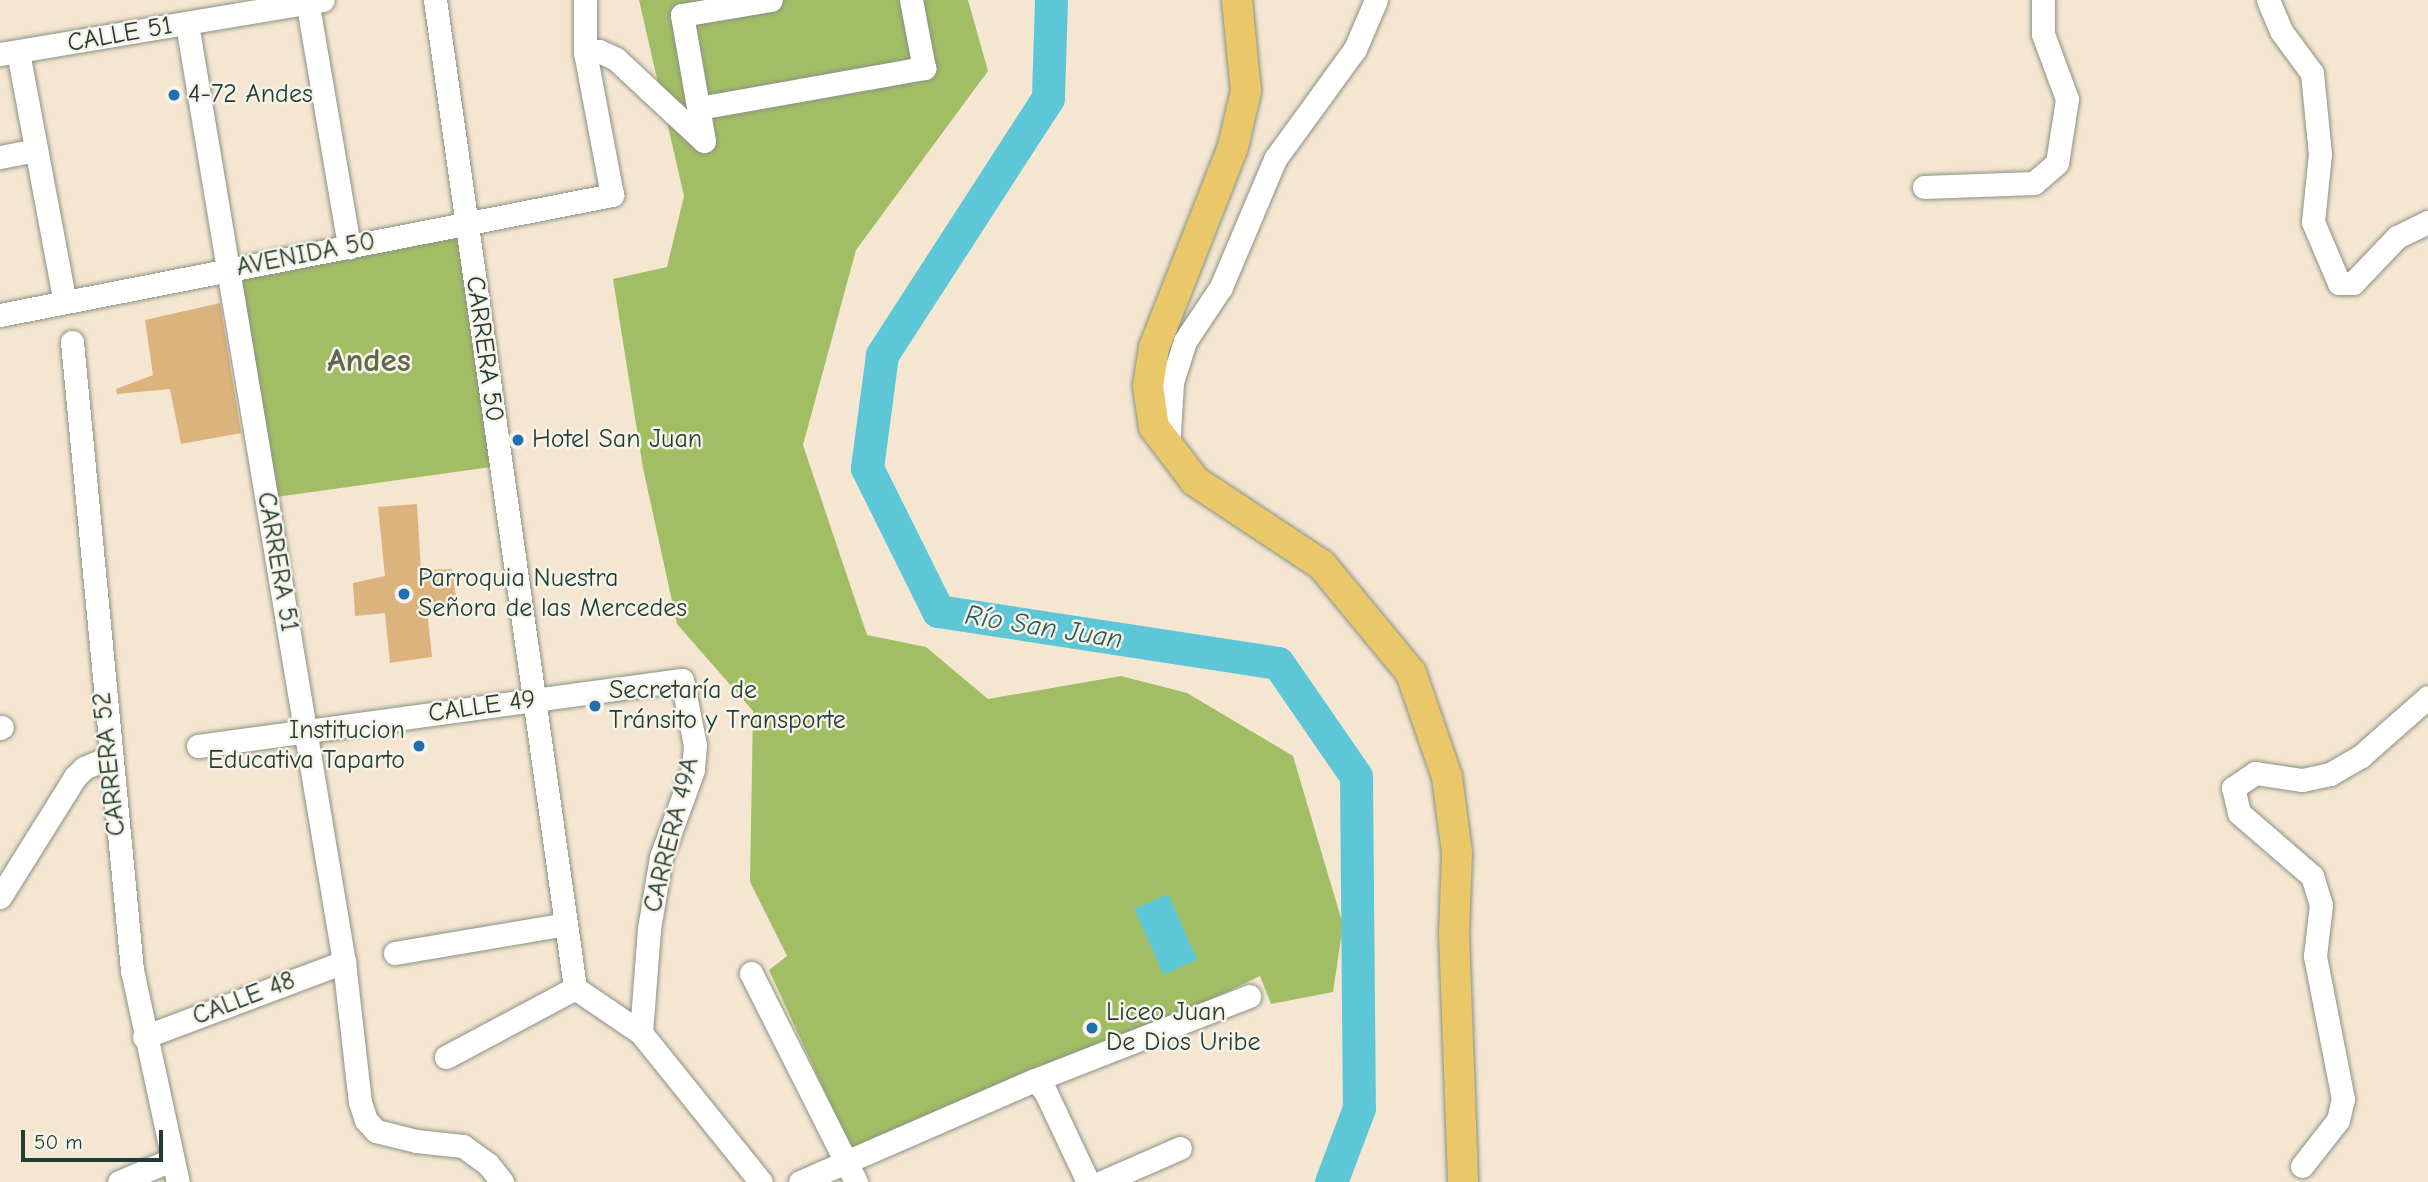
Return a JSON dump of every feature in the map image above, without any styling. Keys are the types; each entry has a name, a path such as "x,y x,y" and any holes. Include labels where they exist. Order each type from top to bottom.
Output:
{"main road":[{"path":"1237,0 1246,91 1233,147 1164,313 1150,373 1154,427 1195,481 1322,565 1399,656 1415,684 1447,777 1457,853 1454,933 1463,1182"}],"street":[{"name":"CARRERA 50","path":"435,0 575,988"},
{"path":"585,0 585,52 599,51 616,58 704,141 682,15 771,0"},
{"path":"699,108 924,68 911,0"},
{"path":"1168,448 1172,382 1185,341 1221,287 1275,159 1355,49 1376,0"},
{"path":"1924,187 2034,183 2057,163 2067,99 2043,34 2043,0"},
{"path":"2268,0 2281,31 2312,73 2320,154 2313,222 2339,283 2353,282 2397,237 2428,222"},
{"path":"312,1 349,247"},
{"name":"CALLE 51","path":"9,53 312,1"},
{"name":"CARRERA 51","path":"187,24 344,962 360,1102 366,1119 376,1131 416,1141 463,1146 488,1164 502,1182"},
{"name":"AVENIDA 50","path":"0,315 612,195 585,52"},
{"path":"9,53 36,150 65,302"},
{"path":"0,157 36,150"},
{"name":"CARRERA 52","path":"72,342 108,758 132,970 174,1171"},
{"name":"CALLE 49","path":"198,746 682,680"},
{"name":"CARRERA 49A","path":"641,1033 649,929 661,858 694,770 695,745 682,680"},
{"path":"2302,1166 2338,1120 2343,1099 2315,956 2321,905 2312,876 2239,813 2233,788 2255,773 2302,780 2330,774 2361,756 2428,697"},
{"path":"0,897 75,777 84,768 108,758"},
{"path":"395,953 566,924"},
{"name":"CALLE 48","path":"144,1037 344,962"},
{"path":"751,973 852,1172"},
{"path":"446,1057 575,988 641,1033 761,1182"},
{"path":"800,1182 852,1172 1035,1080 1250,996"},
{"path":"1035,1080 1045,1090 1088,1182"},
{"path":"1102,1182 1180,1148"},
{"path":"119,1182 174,1171"}],"green space":[{"path":"639,0 968,0 988,71 856,250 803,445 867,635 926,647 988,699 1121,676 1187,693 1293,756 1343,925 1333,992 1271,1004 1260,976 1187,1011 852,1151 769,970 787,956 750,882 753,711 677,624 643,468 613,279 667,267 684,196"},
{"path":"466,224 500,466 260,499 226,258"}],"water":[{"path":"1168,894 1197,960 1163,975 1134,909"}],"building":[{"path":"220,303 241,433 181,444 170,389 117,394 116,389 153,375 145,320"},
{"name":"Parroquia Nuestra Señora de las Mercedes","path":"417,504 421,570 452,569 457,605 427,609 432,657 390,663 385,613 355,616 353,583 385,576 378,507"}],"waterway":[{"name":"Río San Juan","path":"1051,0 1048,98 882,355 867,468 938,611 1278,663 1356,776 1359,1108 1331,1182"}],"place":[{"name":"4-72 Andes","path":"174,95"},
{"name":"Hotel San Juan","path":"518,440"},
{"name":"Parroquia Nuestra Señora de las Mercedes","path":"404,594"},
{"name":"Secretaría de Tránsito y Transporte","path":"595,706"},
{"name":"Institucion Educativa Taparto","path":"419,746"},
{"name":"Liceo Juan De Dios Uribe","path":"1092,1028"}],"district":[{"name":"Andes","path":"369,361"}]}
